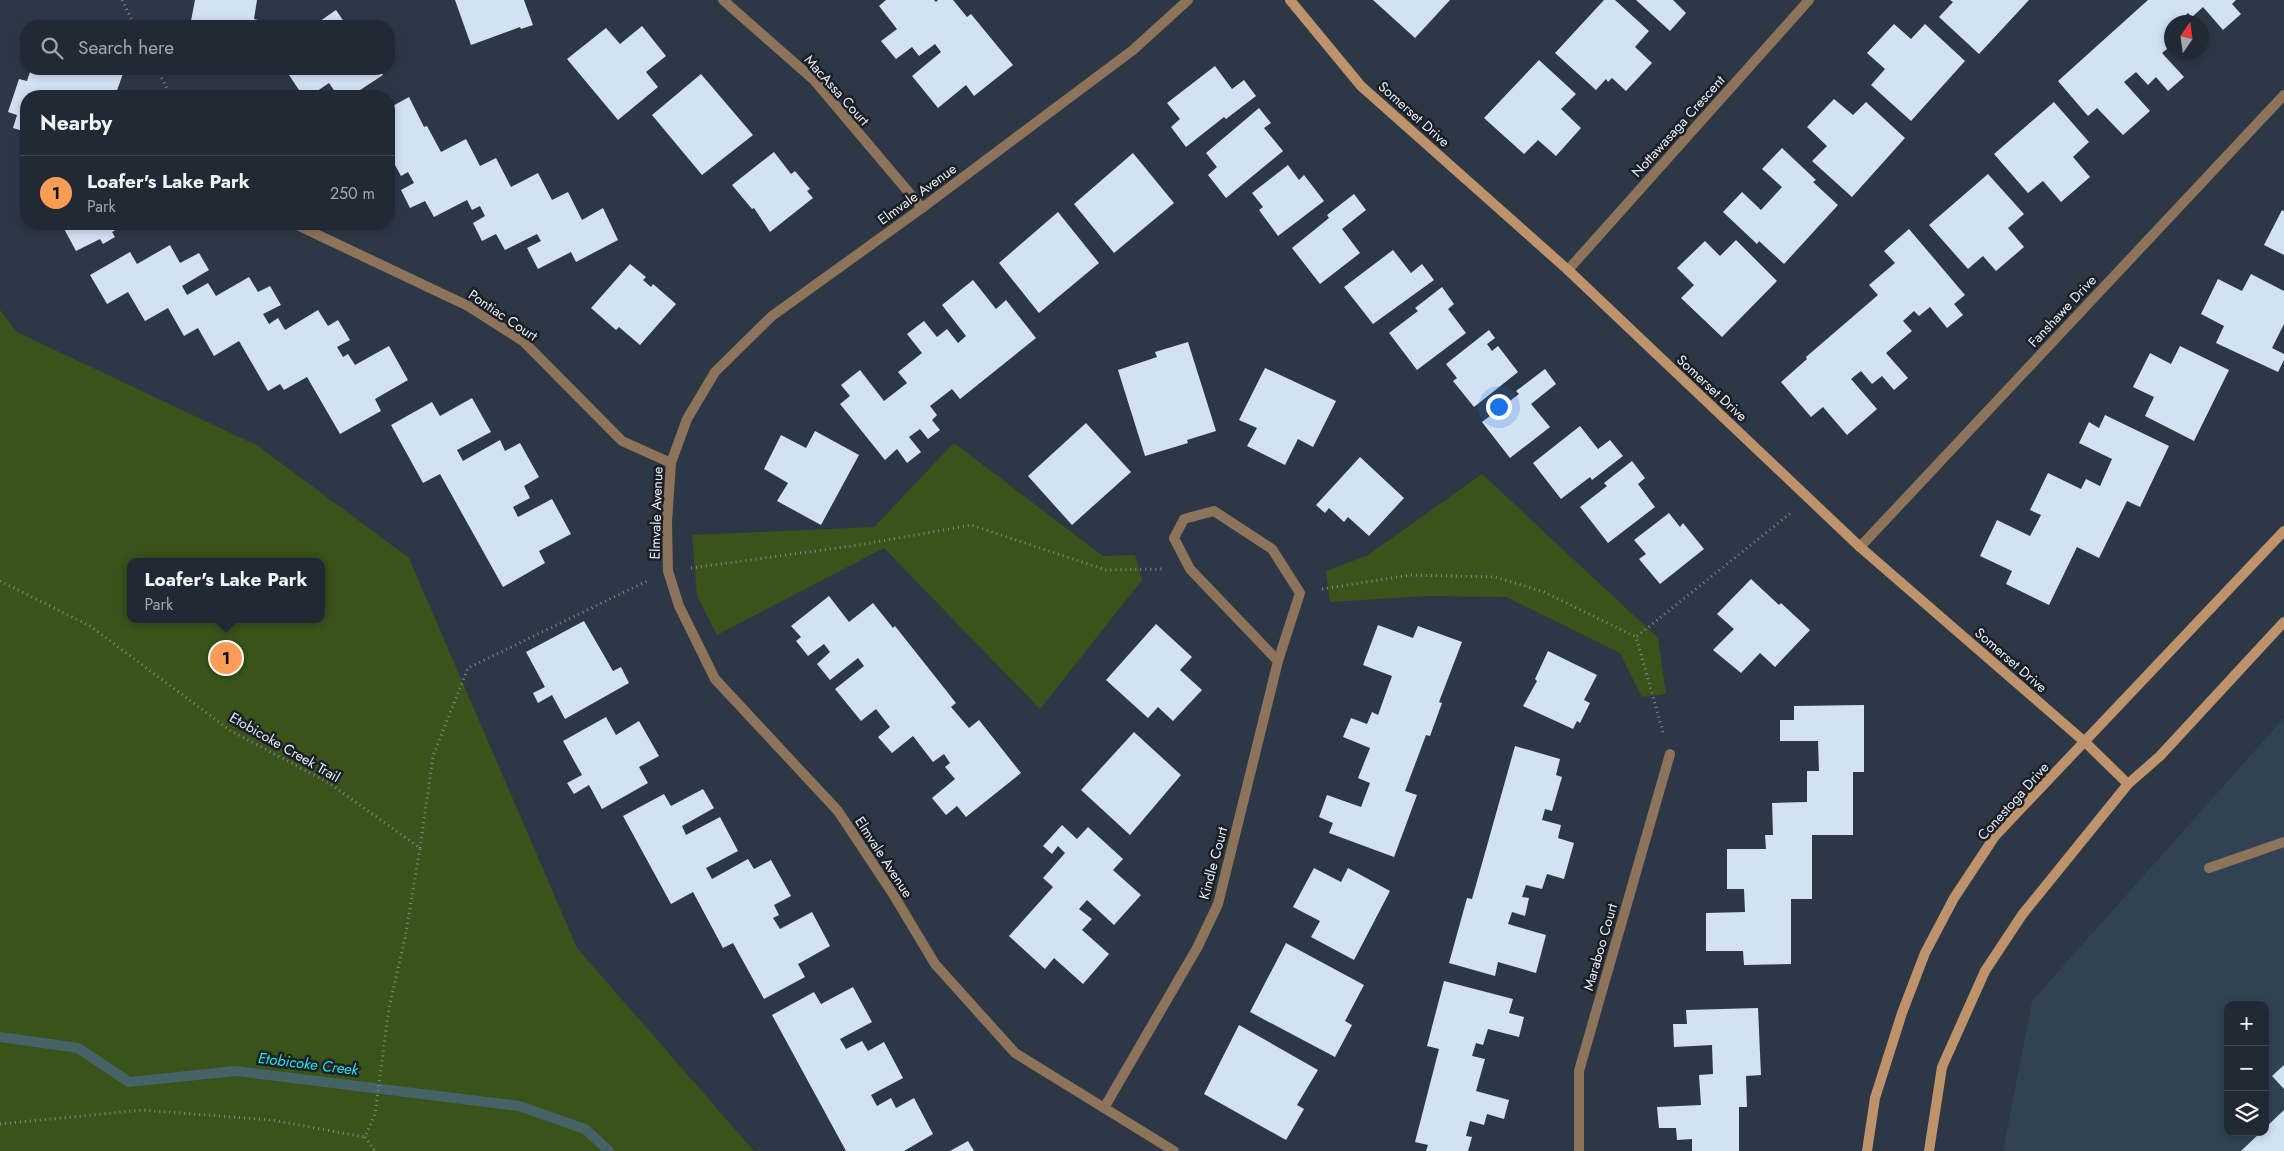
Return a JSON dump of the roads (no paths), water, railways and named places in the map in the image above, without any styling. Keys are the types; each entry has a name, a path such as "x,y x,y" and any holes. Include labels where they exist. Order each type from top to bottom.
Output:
{"street":[{"name":"MacAssa Court","path":"723,0 814,80 922,208"},
{"name":"Elmvale Avenue","path":"1174,1151 1015,1053 935,964 893,894 838,811 715,679 679,606 668,571 667,522 671,463 687,419 715,372 772,316 922,208 1133,50 1188,0"},
{"name":"Somerset Drive","path":"1290,0 1361,86 1568,270 1860,547 2086,743 2128,784"},
{"name":"Nottawasaga Crescent","path":"1568,270 1809,0"},
{"name":"Fanshawe Drive","path":"1860,547 2284,95"},
{"name":"Pontiac Court","path":"308,230 468,306 500,326 523,341 622,441 671,463"},
{"name":"Kindle Court","path":"1104,1108 1197,948 1218,904 1278,661 1300,593 1272,549 1214,511 1184,519 1174,538 1190,569 1278,661"},
{"name":"Conestoga Drive","path":"1867,1151 1875,1098 1902,1014 1925,953 1954,898 1995,836 2086,743 2172,648 2284,531"},
{"path":"1929,1151 1942,1067 1985,971 2022,915 2128,784 2160,756 2284,622"},
{"name":"Maraboo Court","path":"1579,1151 1579,1071 1670,754"},
{"path":"2209,868 2284,842"}],"waterway":[{"name":"Etobicoke Creek","path":"0,1037 78,1048 129,1082 236,1071 519,1106 585,1129 609,1151"}],"place":[{"name":"Loafer's Lake Park","path":"226,658"}]}
